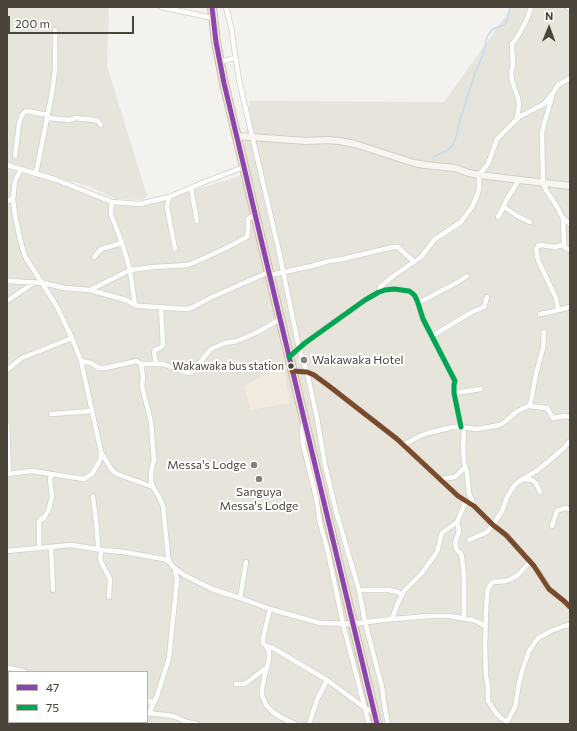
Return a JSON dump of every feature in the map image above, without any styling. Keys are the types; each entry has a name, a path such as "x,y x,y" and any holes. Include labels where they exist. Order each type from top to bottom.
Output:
{"highway":[{"path":"212,7 220,62 244,167 377,724"}],"street":[{"path":"161,7 213,18"},
{"path":"226,7 231,27 239,80 275,232 299,348 307,372 325,465 336,511 359,590 365,622 382,687 388,724"},
{"path":"516,120 519,104 511,74 513,64 512,44 518,36 531,7"},
{"path":"36,174 52,93 55,70 55,30"},
{"path":"220,62 235,58"},
{"path":"379,292 380,288 392,277 421,257 435,239 461,222 472,207 479,189 480,175 488,164 496,139 516,120 544,104 558,85 570,78"},
{"path":"553,93 542,131 543,183 563,218 570,224"},
{"path":"14,156 19,124 22,115 26,111 70,120 75,118 94,120 98,121 101,125"},
{"path":"237,136 306,141 328,140 355,144 425,166 455,168 480,175 570,186"},
{"path":"7,165 58,180 112,202 140,204 169,196 244,167"},
{"path":"7,425 8,474 32,471 84,479 92,474 101,457 81,361 56,305 26,258 23,250 15,216 13,199 15,181 21,169"},
{"path":"498,217 507,198 519,180"},
{"path":"191,188 197,221"},
{"path":"169,196 167,207 175,249"},
{"path":"7,201 13,199"},
{"path":"112,202 111,214 130,270 135,305"},
{"path":"504,206 519,217 530,222"},
{"path":"90,290 130,270 188,265 210,256 247,237 248,219 255,214"},
{"path":"563,218 564,246"},
{"path":"94,257 101,249 122,243"},
{"path":"558,310 556,298 538,260 536,249 541,245 554,247 564,246 570,250"},
{"path":"7,281 35,282 65,288 90,290 126,300 135,305 179,309 191,308 212,297 269,274 344,259 393,247 398,247 414,262"},
{"path":"418,303 468,276"},
{"path":"7,301 35,282"},
{"path":"289,357 346,313 379,292 394,289 409,291 412,293 455,381 454,393 462,427 463,448 468,473 469,493 474,506"},
{"path":"432,336 472,312 484,307 487,297"},
{"path":"156,364 154,352 163,345 161,307"},
{"path":"540,314 570,307"},
{"path":"81,361 91,363 99,368 105,368 137,361 141,364 163,364 189,373 192,372 210,349 225,343 238,341 258,332 280,319"},
{"path":"403,446 420,436 452,427 476,429 500,424 516,412 528,406 531,401 543,348 544,332"},
{"path":"7,370 22,358 72,338"},
{"path":"141,364 143,377 142,386 151,422 154,460 151,471 151,481 153,488 160,497 163,506 168,557 170,563"},
{"path":"292,371 307,372 314,375 329,386 403,446 458,496 474,506 493,525 506,535 538,572 549,589 570,607"},
{"path":"454,393 481,389"},
{"path":"528,406 547,408 553,418 565,416 570,417"},
{"path":"51,414 92,411"},
{"path":"303,415 303,444 316,497 320,523 328,552 343,624 370,724"},
{"path":"469,540 487,532 493,525 502,511 507,497 514,486 522,479 538,470 570,442"},
{"path":"101,452 110,467 117,474 153,488"},
{"path":"440,479 455,477 466,468"},
{"path":"39,548 39,522 44,518 49,509 52,496 50,480 51,475"},
{"path":"522,479 532,480 536,483 540,492"},
{"path":"92,497 101,562 110,579 109,597"},
{"path":"464,619 464,579 462,557 457,550 456,543 458,531 457,522 466,500"},
{"path":"552,526 557,511 565,508 570,509"},
{"path":"392,619 407,587 422,573 437,552 442,533 457,522"},
{"path":"7,551 71,545 158,558 170,563 184,575 206,586 270,609 320,623 353,624 392,619 449,616 478,622 485,626"},
{"path":"51,547 53,590"},
{"path":"240,598 246,562"},
{"path":"530,562 514,577 506,581 493,582 489,586 487,594 485,669 488,687 488,700 496,713 507,723 515,707 529,651 538,638 551,631 570,625"},
{"path":"175,568 176,585 169,658 157,696 148,714 173,716 187,722 197,724"},
{"path":"359,590 388,590 398,592 402,595"},
{"path":"270,609 263,638 263,643 266,646 269,655 262,689 263,700 274,713 295,724"},
{"path":"266,646 273,648 326,680 365,708 375,713"},
{"path":"9,668 21,671"},
{"path":"236,684 246,683 266,668"},
{"path":"309,724 326,680"},
{"path":"148,701 154,702"}],"shaded area":[{"path":"7,7 109,7 107,66 147,196 143,200 116,199 89,186 7,165"},
{"path":"512,7 570,7 570,724 7,724 7,168 43,177 114,204 142,206 240,176 250,101 444,102"},
{"path":"283,364 290,403 250,410 245,386"}],"waterway":[{"path":"433,157 448,150 453,144 474,76 484,52 488,35 495,28 504,25 508,18 510,7"}],"transit line":[{"name":"47","path":"212,7 216,42 224,83 377,724"},
{"name":"75","path":"289,357 305,343 365,300 379,292 394,289 409,291 415,296 423,319 455,381 454,393 461,427"},
{"path":"292,371 307,372 314,375 397,439 458,496 474,506 493,525 506,535 534,566 549,589 570,607"}],"place":[{"name":"Wakawaka Hotel","path":"304,360"},
{"name":"Wakawaka bus station","path":"291,366"},
{"name":"Messa's Lodge","path":"254,465"},
{"name":"Sanguya Messa's Lodge","path":"259,479"}]}
